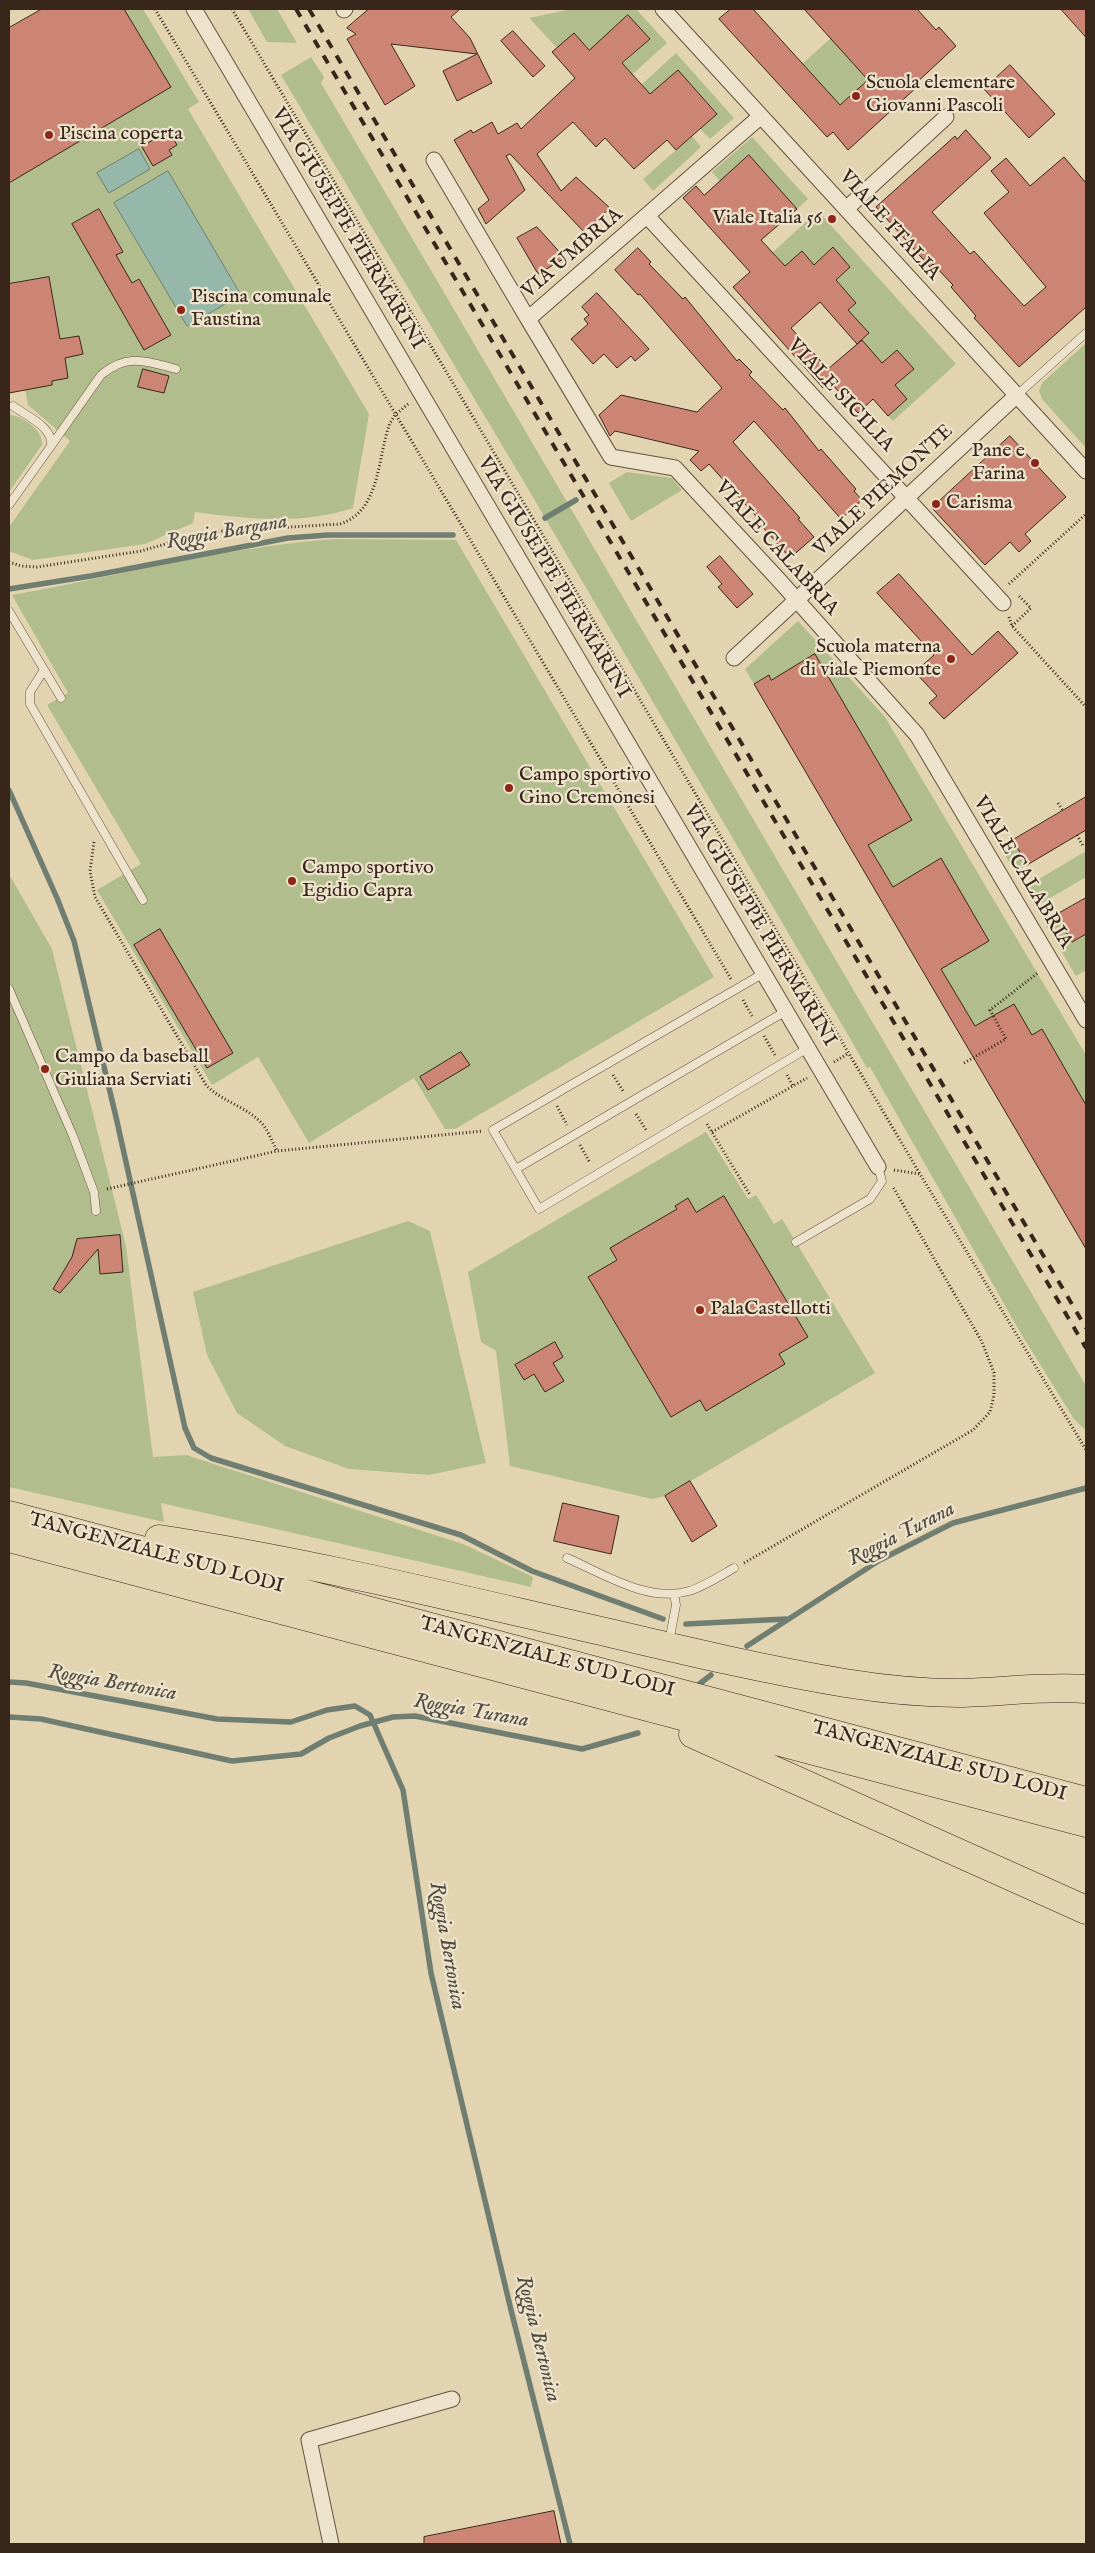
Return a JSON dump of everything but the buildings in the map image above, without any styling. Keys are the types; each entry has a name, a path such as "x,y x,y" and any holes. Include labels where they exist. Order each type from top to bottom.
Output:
{"highway":[{"path":"12,1523 218,1548 422,1590 668,1646 845,1683 901,1690 958,1693 1065,1687 1086,1689"},
{"name":"TANGENZIALE SUD LODI","path":"12,1523 621,1701 1086,1823"},
{"name":"TANGENZIALE SUD LODI","path":"12,1523 1086,1801"},
{"path":"621,1701 1086,1910"}],"street":[{"name":"VIA GIUSEPPE PIERMARINI","path":"194,9 878,1167"},
{"name":"VIALE ITALIA","path":"663,9 1086,471"},
{"name":"VIA UMBRIA","path":"434,160 528,319 761,116"},
{"path":"846,209 946,117"},
{"name":"VIALE SICILIA","path":"647,216 1003,603"},
{"name":"VIALE CALABRIA","path":"528,319 611,457 675,468 796,599 917,735 1086,1020"},
{"name":"VIALE PIEMONTE","path":"734,658 1017,395"},
{"path":"331,2544 309,2440 452,2399"}],"lane":[{"path":"1017,395 1086,333"},
{"path":"9,505 101,375 110,368 136,359 176,369"},
{"path":"13,406 46,429 51,437 51,446"},
{"path":"9,611 61,698"},
{"path":"44,670 30,692 30,704 142,900"},
{"path":"764,973 493,1130 539,1209 808,1048"},
{"path":"9,989 73,1136 94,1192 96,1211"},
{"path":"516,1169 786,1012"},
{"path":"796,1242 870,1199 882,1181 878,1167"},
{"path":"568,1558 641,1589 674,1594 705,1585 734,1568"},
{"path":"668,1646 676,1605 674,1594"}],"path":[{"path":"156,9 793,1086"},
{"path":"232,9 920,1174 1086,1450"},
{"path":"9,562 37,567 141,551 207,532 340,524 350,521 366,506 372,490 387,430 395,415 422,394"},
{"path":"1012,626 1031,608 1009,584 1086,514"},
{"path":"1003,603 1012,626 1086,708"},
{"path":"1058,804 1063,811"},
{"path":"96,819 90,871 95,897 206,1085 214,1093 254,1116 264,1127 276,1151"},
{"path":"1077,835 1083,846"},
{"path":"964,1063 1006,1039 990,1010 1052,962"},
{"path":"712,1132 849,1053"},
{"path":"700,1112 750,1195"},
{"path":"123,1186 276,1151 493,1130"},
{"path":"878,1167 920,1174"},
{"path":"734,1568 973,1430 990,1412 994,1395 994,1373 982,1342 900,1196 878,1167"},
{"path":"1079,1439 1086,1445"}],"green space":[{"name":"Piscina comunale Faustina","path":"42,9 143,9 199,102 188,109 369,414 353,508 315,517 295,519 235,517 195,512 193,523 145,544 33,560 9,551 9,527 70,441 28,405 25,390 52,385 44,337 59,335 49,278 9,284 9,28"},
{"path":"248,9 277,9 297,43 267,42"},
{"path":"572,9 636,9 667,43 624,82 618,68 650,39 628,16 592,53 574,33 557,48 529,18"},
{"path":"831,38 868,80 840,105 802,64"},
{"path":"676,53 734,118 710,139 700,129 717,113 678,70 650,94 641,85"},
{"path":"311,57 324,77 321,83 1086,1386 1086,1431 1074,1419 1020,1332 870,1067 867,1068 524,482 281,75"},
{"path":"692,136 701,147 653,191 643,179"},
{"path":"752,137 808,199 797,209 749,155 720,181 712,172"},
{"path":"818,211 956,364 893,421 888,416 907,399 895,385 913,369 897,350 882,363 862,340 869,333 848,310 856,303 836,280 850,267 833,248 814,265 802,251 785,266 773,252"},
{"path":"1086,343 1086,448 1042,399 1039,391 1042,383"},
{"path":"9,415 26,421 36,429 40,434 42,445 9,492"},
{"path":"627,472 672,478 682,490 631,521 609,483"},
{"path":"334,539 456,540 714,977 455,1129 445,1129 414,1078 309,1143 258,1057 212,1085 97,890 141,864 47,705 68,693 12,595 212,555 253,548"},
{"path":"798,621 885,717 1086,1055 1086,1215 769,676 754,684 745,669"},
{"path":"1013,840 1027,865 1015,872 1000,847"},
{"path":"1086,851 1086,877 1035,907 1024,888"},
{"name":"Campo da baseball Giuliana Serviati","path":"9,874 52,949 126,1246 153,1457 186,1455 463,1544 533,1577 531,1587 161,1503 164,1522 9,1487"},
{"path":"1056,915 1072,942 1086,934 1086,970 1076,976 1044,922"},
{"path":"706,1132 748,1199 756,1195 774,1224 782,1219 875,1373 665,1496 652,1499 510,1466 496,1351 481,1342 468,1272"},
{"path":"408,1221 430,1231 486,1463 429,1475 349,1469 285,1446 237,1413 207,1355 193,1292"}],"shaded area":[{"path":"139,149 150,169 109,193 97,173"},
{"path":"168,171 241,295 187,326 114,203"}],"waterway":[{"name":"Roggia Bargana","path":"545,518 576,500"},
{"name":"Roggia Bargana","path":"9,589 91,576 288,538 328,535 453,535"},
{"path":"9,790 74,941 116,1117 185,1428 194,1448 211,1458 461,1535 532,1571 663,1619"},
{"name":"Roggia Turana","path":"747,1646 880,1560 953,1523 1086,1488"},
{"path":"686,1624 786,1619"},
{"name":"Roggia Turana","path":"698,1685 711,1675"},
{"name":"Roggia Bertonica","path":"9,1682 26,1683 217,1719 291,1722 327,1710 355,1706 370,1715 403,1790 431,1973 510,2306 570,2544"},
{"name":"Roggia Turana","path":"9,1717 41,1719 232,1761 301,1754 329,1738 360,1726 393,1717 415,1716 582,1749 638,1733"}],"railway":[{"path":"296,9 1086,1348"},
{"path":"309,9 1086,1328"}],"place":[{"name":"Scuola elementare Giovanni Pascoli","path":"856,96"},
{"name":"Piscina coperta","path":"49,135"},
{"name":"Viale Italia 56","path":"832,219"},
{"name":"Piscina comunale Faustina","path":"181,310"},
{"name":"Pane e Farina","path":"1035,463"},
{"name":"Carisma","path":"936,504"},
{"name":"Scuola materna di viale Piemonte","path":"951,659"},
{"name":"Campo sportivo Gino Cremonesi","path":"509,788"},
{"name":"Campo sportivo Egidio Capra","path":"292,881"},
{"name":"Campo da baseball Giuliana Serviati","path":"45,1069"},
{"name":"PalaCastellotti","path":"700,1310"}]}
